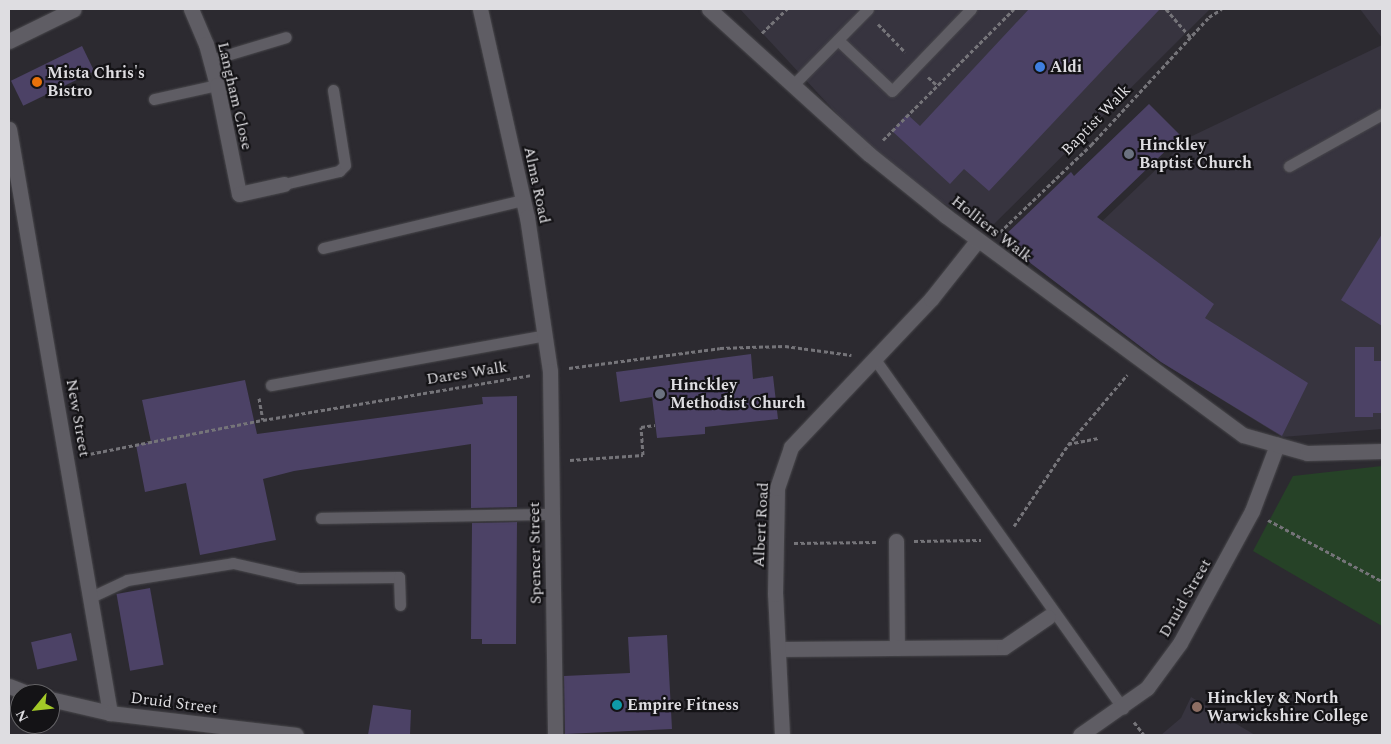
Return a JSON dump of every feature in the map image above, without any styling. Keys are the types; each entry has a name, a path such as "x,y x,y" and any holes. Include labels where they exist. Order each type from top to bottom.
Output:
{"street":[{"path":"9,41 74,9"},
{"name":"Langham Close","path":"191,9 210,60 217,86 239,194 284,184"},
{"name":"Alma Road","path":"480,9 523,200 550,371"},
{"name":"Holliers Walk","path":"709,9 748,47 869,154 982,244 1243,435 1307,453 1382,451"},
{"name":"New Street","path":"9,129 68,458 110,713"},
{"name":"Albert Road","path":"782,735 780,649 776,594 777,488 790,447 982,244"},
{"name":"Spencer Street","path":"550,371 555,735"},
{"name":"Druid Street","path":"1080,735 1123,708 1147,688 1180,643 1252,511 1277,445"},
{"path":"896,541 897,648"},
{"path":"780,649 1004,647 1048,617"},
{"name":"Druid Street","path":"60,701 110,713 296,735"}],"lane":[{"path":"838,40 892,91 970,9"},
{"path":"792,86 867,10"},
{"path":"210,60 286,37"},
{"path":"154,99 217,86"},
{"path":"284,184 339,171 346,165 333,90"},
{"path":"1289,166 1382,114"},
{"path":"323,248 523,200"},
{"path":"271,385 545,335"},
{"path":"874,358 1123,708"},
{"path":"321,518 552,514"},
{"path":"91,597 126,580 233,563 299,578 399,577 400,605"}],"path":[{"path":"748,47 787,9"},
{"path":"869,154 1014,9"},
{"path":"1166,9 1190,37"},
{"name":"Baptist Walk","path":"982,244 1091,145 1190,37 1222,9"},
{"path":"867,10 937,85"},
{"name":"Dares Walk","path":"68,458 254,421 550,371 720,348 785,346 874,358"},
{"path":"1005,540 1068,444 1140,360"},
{"path":"552,461 643,455 641,427 655,425"},
{"path":"1068,444 1098,438"},
{"path":"1252,511 1382,581"}],"shaded area":[{"path":"740,9 1210,9 988,230 890,171"},
{"path":"1360,9 1382,9 1382,38"},
{"path":"1382,45 1382,429 1282,437 1161,362 1046,275 1190,137"},
{"name":"Hinckley & North Warwickshire College","path":"1191,697 1255,735 1161,735 1181,718"}],"green space":[{"path":"1382,466 1382,626 1253,551 1293,476"}],"building":[{"name":"Aldi","path":"1029,9 1160,9 989,191 964,169 950,184 892,131 907,114 920,126"},
{"path":"82,46 94,71 23,106 11,81"},
{"path":"1149,104 1181,136 1097,217 1214,304 1205,318 1308,383 1282,436 1161,362 1000,240 1071,172 1074,176"},
{"path":"1382,234 1382,326 1341,300"},
{"path":"1355,347 1374,347 1374,361 1382,361 1382,413 1373,413 1373,417 1355,417"},
{"name":"Hinckley Methodist Church","path":"751,354 753,379 773,376 778,419 705,427 705,434 657,438 652,397 620,402 616,372"},
{"path":"245,380 257,434 483,404 482,397 517,396 517,507 471,508 471,444 294,471 263,479 276,540 200,555 186,483 145,492 136,445 151,442 142,400"},
{"path":"517,522 516,644 482,644 482,639 471,639 472,523"},
{"path":"150,588 164,665 130,671 117,594"},
{"path":"71,633 77,660 37,670 31,642"},
{"name":"Empire Fitness","path":"667,635 672,729 565,734 564,676 630,673 628,637"},
{"path":"373,705 411,710 410,735 368,735"}],"place":[{"name":"Aldi","path":"1040,67"},
{"name":"Mista Chris's Bistro","path":"37,82"},
{"name":"Hinckley Baptist Church","path":"1129,154"},
{"name":"Hinckley Methodist Church","path":"660,394"},
{"name":"Empire Fitness","path":"617,705"},
{"name":"Hinckley & North Warwickshire College","path":"1197,707"}]}
